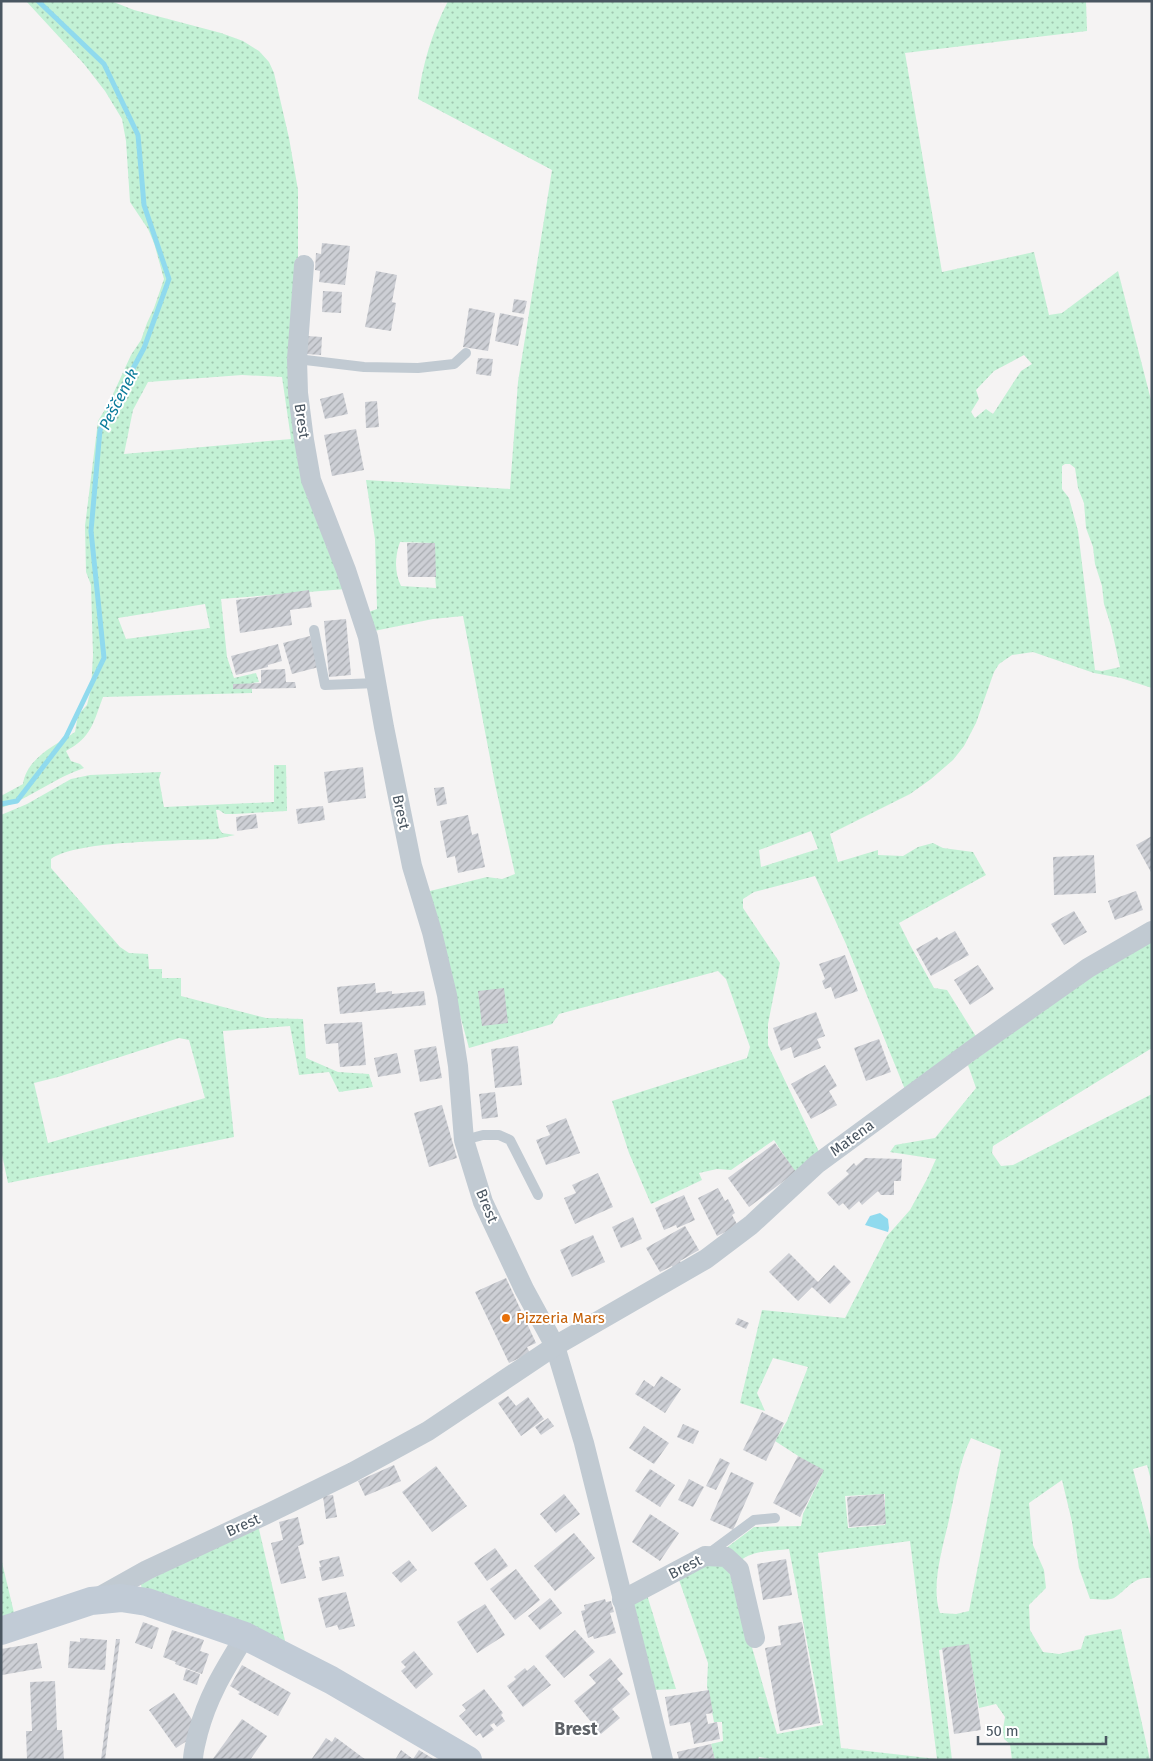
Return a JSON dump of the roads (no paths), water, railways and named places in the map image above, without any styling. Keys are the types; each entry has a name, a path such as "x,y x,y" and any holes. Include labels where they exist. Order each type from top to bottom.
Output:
{"street":[{"name":"Brest","path":"304,265 297,359 299,402 311,480 346,570 365,629 412,866 432,932 447,995 458,1066 464,1140 484,1202 524,1289 555,1346 584,1443 622,1600 664,1760"},
{"name":"Matena","path":"555,1346 706,1259 750,1225 816,1164 956,1061 1088,968 1152,930"},
{"name":"Brest","path":"91,1601 147,1570 352,1472 428,1431 555,1346"},
{"name":"Brest","path":"622,1600 705,1556 726,1557 739,1569 755,1638"},
{"path":"1,1631 91,1601 121,1598 148,1602 245,1636 332,1680 468,1760"},
{"path":"193,1760 193,1753 202,1720 217,1682 245,1636"}],"lane":[{"path":"297,359 364,368 418,368 454,364 466,353"},
{"path":"314,630 325,685 376,683"},
{"path":"464,1140 483,1135 499,1135 510,1140 538,1195"},
{"path":"705,1556 754,1520 775,1518"}],"water":[{"path":"880,1213 888,1219 888,1232 865,1225 870,1216"}],"waterway":[{"name":"Peščenek","path":"1,804 17,801 66,737 104,658 91,531 100,430 144,348 169,279 144,205 138,135 104,64 38,1"}],"place":[{"name":"Pizzeria Mars","path":"506,1318"}],"district":[{"name":"Brest","path":"576,1729"}]}
